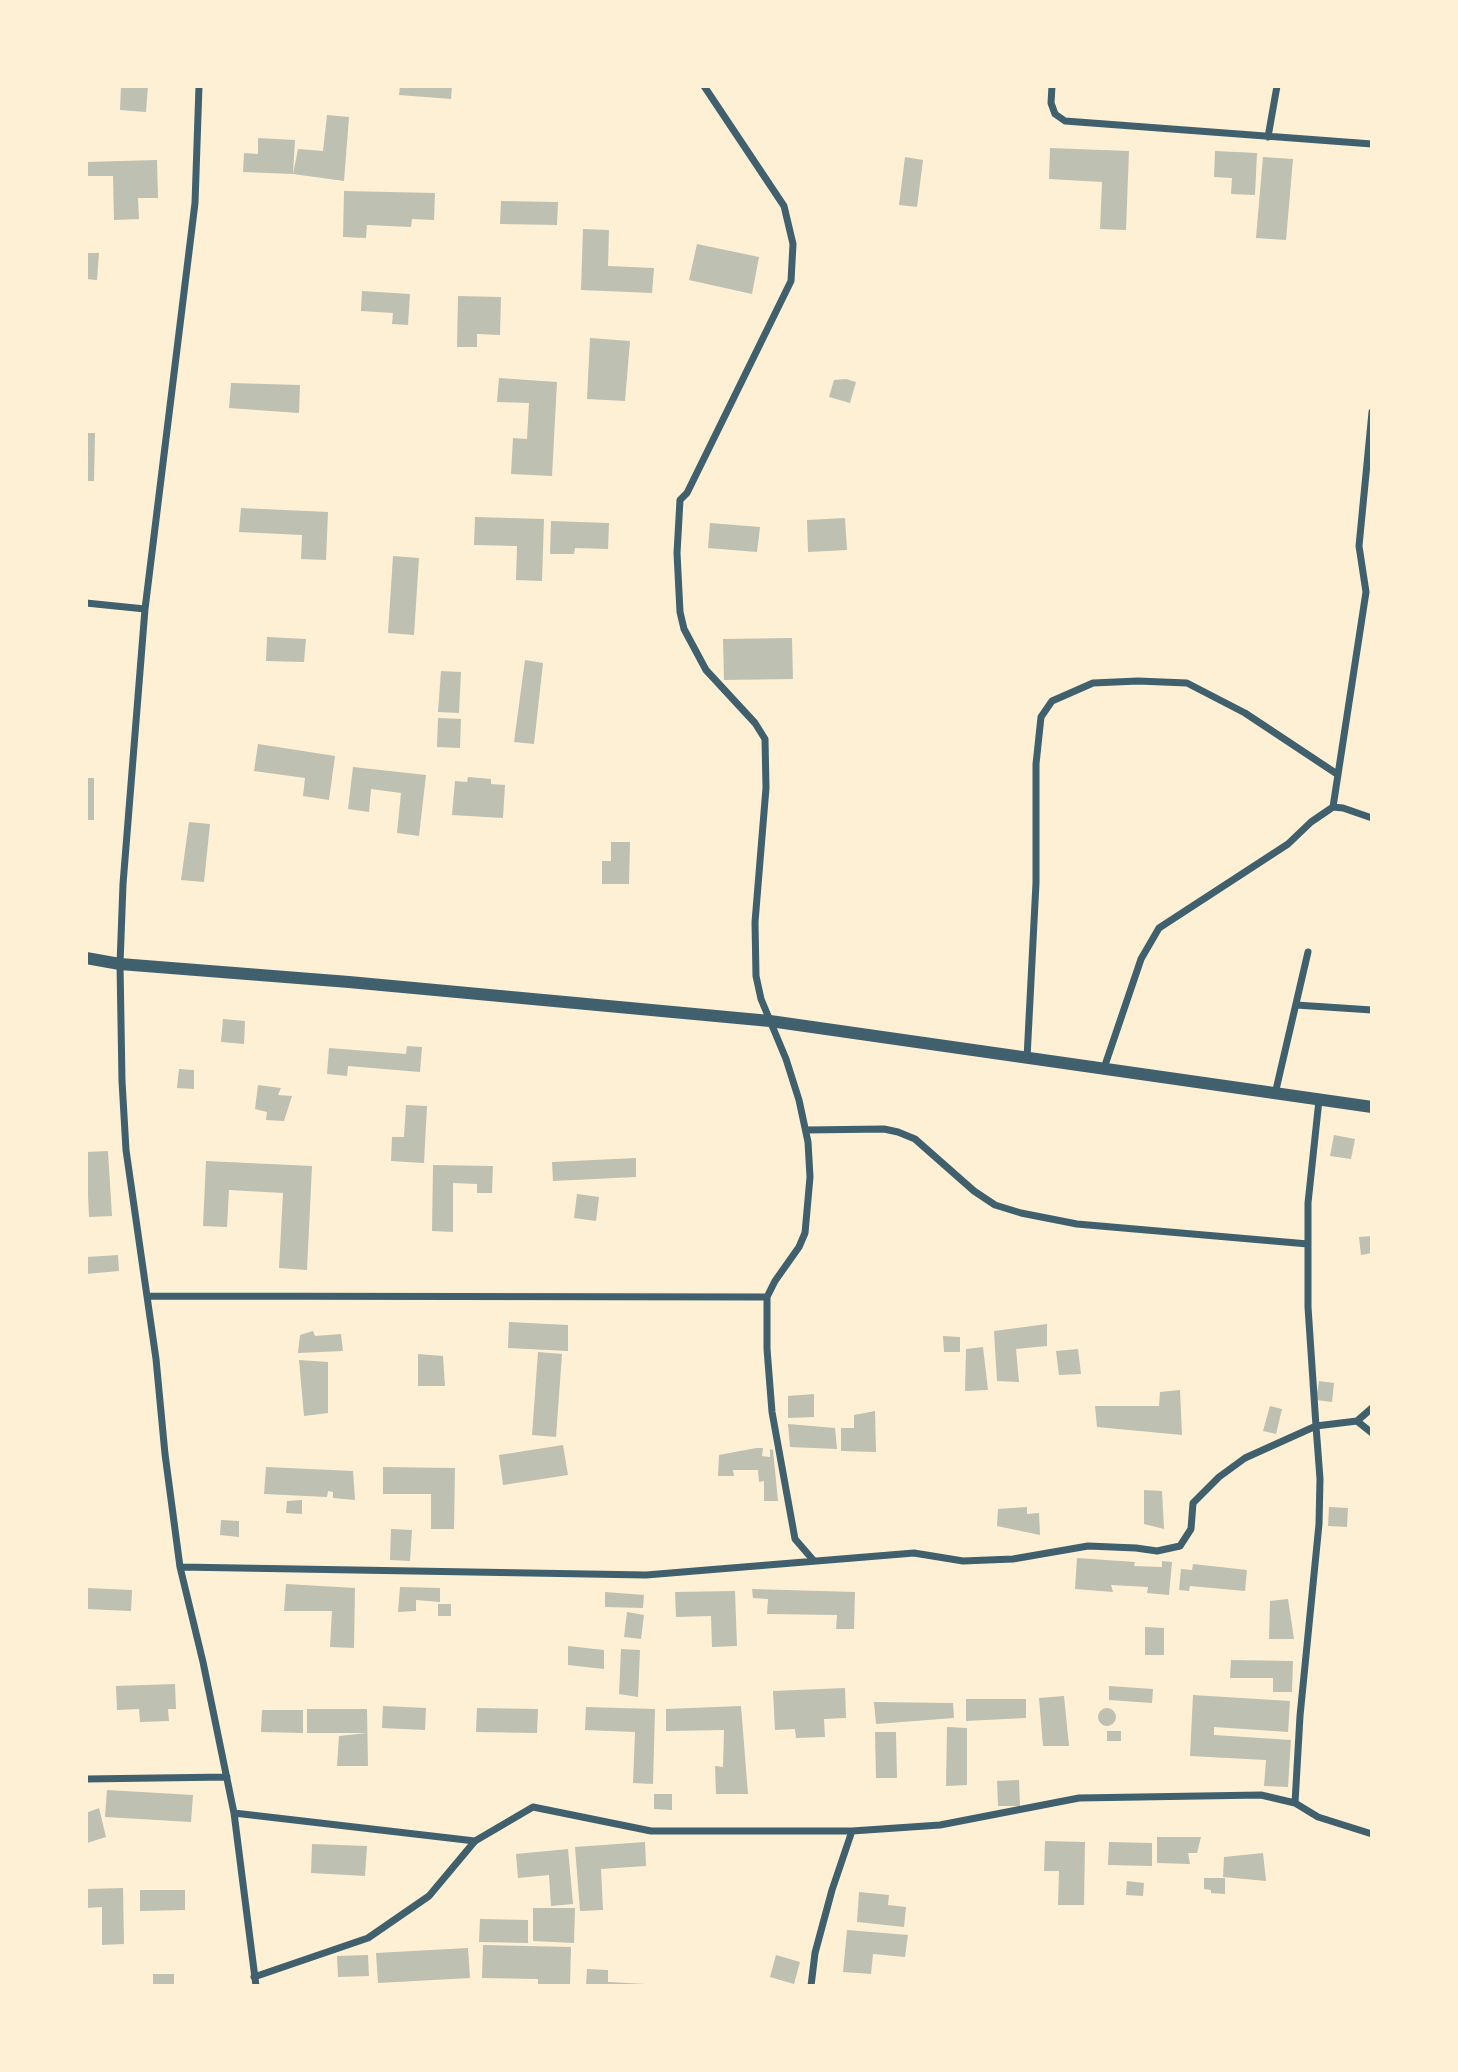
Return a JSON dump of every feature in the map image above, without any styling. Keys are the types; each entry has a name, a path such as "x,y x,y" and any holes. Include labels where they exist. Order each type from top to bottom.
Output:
{"street":[{"path":"199,86 194,215 145,609 120,919 120,964 126,1150 148,1296 180,1567 204,1662 234,1813 256,1986"},
{"path":"704,86 784,206 793,244 791,281 687,493 680,500 677,553 679,602 684,629 706,670 755,723 765,739 766,788 755,922 756,975 761,999 789,1069 806,1130 810,1177 805,1233 767,1297 772,1412 795,1539 814,1561"},
{"path":"1052,86 1051,103 1055,114 1065,121 1372,144"},
{"path":"1268,137 1277,86"},
{"path":"1333,807 1369,593 1359,546 1372,412"},
{"path":"86,603 145,609"},
{"path":"1027,1058 1037,883 1036,764 1041,718 1052,701 1093,683 1187,683 1245,713 1337,774"},
{"path":"1104,1068 1141,960 1159,928 1288,844 1311,821 1333,807 1343,807 1372,818"},
{"path":"1275,1094 1308,952"},
{"path":"86,957 120,964 770,1021 1372,1107"},
{"path":"1297,1005 1372,1010"},
{"path":"1295,1802 1300,1716 1319,1524 1320,1479 1308,1307 1308,1203 1319,1100"},
{"path":"806,1130 884,1129 898,1132 915,1139 974,1191 995,1205 1021,1213 1077,1224 1308,1244"},
{"path":"148,1296 767,1297"},
{"path":"180,1567 646,1575 914,1553 964,1561 1013,1559 1088,1546 1157,1551 1180,1546 1191,1529 1193,1503 1219,1476 1245,1458 1316,1426 1357,1421 1372,1408"},
{"path":"1357,1421 1372,1433"},
{"path":"86,1779 227,1777"},
{"path":"254,1977 368,1938 429,1896 475,1841 533,1807 651,1831 852,1831 940,1825 1079,1798 1261,1795 1295,1802 1318,1817 1372,1833"},
{"path":"234,1813 475,1841"},
{"path":"811,1986 821,1928 852,1831"}],"building":[{"path":"121,86 148,86 146,112 120,110"},
{"path":"400,86 452,86 451,99 399,95"},
{"path":"327,115 349,117 344,181 293,174 298,149 323,151"},
{"path":"258,138 295,140 293,174 243,172 244,153 258,154"},
{"path":"1050,148 1129,151 1126,230 1100,229 1102,182 1049,179"},
{"path":"1215,151 1257,153 1255,195 1231,194 1232,178 1214,177"},
{"path":"905,157 923,160 917,207 899,205"},
{"path":"1263,157 1293,159 1286,240 1256,238"},
{"path":"157,160 158,198 138,198 139,219 114,220 113,176 86,176 86,162"},
{"path":"344,191 435,193 434,220 412,219 411,227 367,225 366,238 343,237"},
{"path":"501,201 558,202 557,225 500,224"},
{"path":"583,229 609,230 608,266 654,268 652,293 581,290"},
{"path":"697,244 759,257 752,294 689,280"},
{"path":"86,253 99,253 97,280 86,279"},
{"path":"362,291 410,294 408,325 392,324 393,313 361,311"},
{"path":"458,296 501,297 500,335 477,334 477,347 457,347"},
{"path":"590,338 630,341 625,401 587,399"},
{"path":"499,378 557,382 552,476 511,474 513,438 527,439 529,403 497,402"},
{"path":"834,380 856,382 850,403 829,397"},
{"path":"231,383 300,385 299,413 229,408"},
{"path":"86,433 95,433 94,481 86,481"},
{"path":"241,508 328,512 326,560 301,559 302,535 239,532"},
{"path":"475,517 544,519 542,581 516,580 517,546 474,545"},
{"path":"845,518 847,550 808,552 807,520"},
{"path":"551,521 609,523 608,549 575,548 574,554 550,554"},
{"path":"710,523 760,527 757,552 708,548"},
{"path":"393,556 419,558 414,635 388,633"},
{"path":"267,637 306,639 304,662 266,661"},
{"path":"792,638 793,679 724,680 723,639"},
{"path":"525,660 543,663 534,744 514,742"},
{"path":"441,671 461,672 459,713 438,712"},
{"path":"438,718 461,719 460,748 437,747"},
{"path":"258,744 335,756 329,800 303,796 305,778 254,771"},
{"path":"353,767 426,775 419,836 397,833 401,793 371,789 369,812 348,809"},
{"path":"468,777 491,779 491,784 505,785 503,818 452,815 455,781 467,782"},
{"path":"86,778 94,778 94,820 86,820"},
{"path":"189,822 210,824 204,882 181,880"},
{"path":"611,842 630,842 629,884 602,884 602,861 611,861"},
{"path":"223,1019 245,1021 244,1044 221,1042"},
{"path":"407,1046 422,1047 420,1072 348,1066 347,1076 327,1074 329,1048 406,1054"},
{"path":"179,1069 194,1070 194,1089 177,1088"},
{"path":"258,1085 281,1088 278,1095 292,1096 284,1121 266,1120 267,1112 255,1109"},
{"path":"406,1105 427,1106 424,1163 391,1161 392,1137 404,1137"},
{"path":"1334,1135 1355,1139 1351,1159 1330,1156"},
{"path":"108,1151 112,1216 89,1217 86,1152"},
{"path":"636,1158 636,1177 553,1181 552,1162"},
{"path":"206,1161 312,1166 307,1270 279,1268 283,1193 229,1190 227,1227 203,1226"},
{"path":"433,1165 493,1166 492,1193 477,1193 477,1184 453,1183 453,1232 432,1231"},
{"path":"577,1194 599,1197 596,1221 574,1218"},
{"path":"1372,1236 1372,1253 1361,1255 1359,1237"},
{"path":"118,1255 119,1271 86,1274 86,1257"},
{"path":"509,1322 568,1325 568,1351 508,1348"},
{"path":"1047,1324 1047,1346 1016,1349 1019,1382 997,1381 994,1331"},
{"path":"313,1331 315,1336 341,1334 343,1351 298,1353 300,1335"},
{"path":"943,1336 960,1337 960,1352 944,1352"},
{"path":"983,1347 988,1390 965,1391 966,1349"},
{"path":"1078,1349 1081,1374 1059,1375 1056,1351"},
{"path":"538,1352 562,1354 556,1437 532,1435"},
{"path":"418,1354 443,1356 445,1386 418,1386"},
{"path":"299,1360 328,1362 328,1413 304,1416"},
{"path":"1319,1381 1334,1383 1332,1402 1316,1400"},
{"path":"1180,1390 1182,1435 1097,1427 1095,1406 1159,1406 1160,1392"},
{"path":"814,1394 814,1417 788,1418 788,1396"},
{"path":"1270,1406 1282,1409 1276,1434 1263,1431"},
{"path":"875,1411 876,1452 841,1451 841,1428 854,1428 854,1415"},
{"path":"788,1424 835,1428 837,1449 790,1447"},
{"path":"563,1445 568,1475 503,1485 499,1455"},
{"path":"763,1448 762,1456 770,1457 770,1449 773,1450 778,1501 764,1501 764,1481 759,1482 758,1470 733,1470 734,1476 718,1476 719,1455"},
{"path":"266,1467 353,1471 355,1500 333,1498 333,1492 328,1491 327,1497 264,1494"},
{"path":"383,1467 455,1468 454,1529 431,1529 431,1494 383,1494"},
{"path":"1144,1490 1162,1491 1164,1529 1144,1524"},
{"path":"302,1500 302,1514 286,1513 287,1501"},
{"path":"1027,1507 1027,1514 1039,1513 1040,1535 997,1526 998,1509"},
{"path":"1329,1507 1348,1508 1347,1527 1328,1526"},
{"path":"221,1520 239,1521 239,1537 220,1535"},
{"path":"391,1529 412,1530 410,1561 390,1560"},
{"path":"1077,1558 1135,1562 1134,1566 1162,1567 1162,1561 1172,1562 1169,1595 1147,1593 1148,1587 1111,1585 1113,1592 1075,1589"},
{"path":"1193,1564 1247,1570 1245,1591 1190,1586 1189,1591 1179,1590 1181,1569 1192,1570"},
{"path":"286,1584 355,1588 354,1648 330,1647 332,1611 284,1611"},
{"path":"400,1587 440,1588 440,1602 416,1600 416,1611 398,1612"},
{"path":"87,1588 132,1590 131,1611 86,1609"},
{"path":"752,1589 855,1592 854,1629 836,1629 837,1615 767,1614 768,1599 753,1598"},
{"path":"735,1591 737,1646 712,1647 711,1616 676,1617 675,1592"},
{"path":"605,1592 644,1595 643,1608 605,1607"},
{"path":"1288,1599 1294,1639 1269,1639 1270,1601"},
{"path":"438,1604 451,1604 451,1616 438,1616"},
{"path":"627,1612 644,1615 641,1639 624,1637"},
{"path":"1145,1627 1164,1628 1164,1655 1145,1655"},
{"path":"568,1646 604,1650 604,1669 568,1665"},
{"path":"621,1649 640,1650 638,1697 619,1694"},
{"path":"1231,1660 1293,1661 1292,1692 1273,1692 1273,1678 1230,1678"},
{"path":"175,1684 176,1709 168,1709 169,1721 140,1722 139,1709 117,1710 116,1686"},
{"path":"1109,1686 1153,1689 1152,1703 1109,1700"},
{"path":"845,1688 846,1718 824,1719 825,1737 796,1738 795,1729 775,1730 773,1691"},
{"path":"1193,1695 1290,1701 1288,1732 1214,1727 1214,1735 1291,1740 1288,1787 1264,1786 1266,1760 1190,1756"},
{"path":"1064,1696 1069,1746 1043,1746 1039,1698"},
{"path":"966,1699 1026,1699 1026,1718 966,1721"},
{"path":"874,1702 953,1703 954,1718 876,1724"},
{"path":"383,1706 426,1708 425,1730 382,1728"},
{"path":"741,1706 748,1794 716,1794 715,1766 723,1767 724,1730 666,1731 666,1709"},
{"path":"586,1707 655,1709 653,1784 633,1783 635,1732 585,1730"},
{"path":"477,1708 538,1709 537,1733 476,1732"},
{"path":"1103,1708 1111,1708 1116,1717 1114,1724 1103,1726 1098,1721 1098,1713"},
{"path":"307,1709 367,1709 368,1766 337,1766 339,1736 367,1733 307,1733"},
{"path":"262,1710 303,1710 303,1733 261,1732"},
{"path":"947,1727 967,1728 967,1785 946,1786"},
{"path":"1107,1731 1121,1731 1121,1741 1107,1741"},
{"path":"875,1732 896,1732 897,1778 876,1778"},
{"path":"1019,1780 1020,1806 998,1806 997,1781"},
{"path":"107,1790 193,1795 191,1822 105,1817"},
{"path":"654,1794 672,1794 672,1810 654,1809"},
{"path":"99,1808 106,1837 87,1843 86,1813"},
{"path":"1157,1837 1201,1837 1197,1853 1188,1853 1190,1864 1157,1863"},
{"path":"1045,1841 1085,1842 1084,1905 1058,1905 1059,1871 1044,1871"},
{"path":"645,1842 646,1866 601,1869 603,1910 580,1911 575,1847"},
{"path":"1109,1842 1152,1843 1152,1866 1108,1865"},
{"path":"312,1844 367,1846 365,1876 311,1873"},
{"path":"568,1849 573,1904 551,1906 549,1875 518,1878 516,1854"},
{"path":"1263,1853 1266,1881 1223,1877 1224,1857"},
{"path":"1204,1878 1225,1878 1225,1894 1211,1893 1211,1890 1204,1889"},
{"path":"1127,1881 1144,1883 1143,1896 1126,1895"},
{"path":"123,1888 124,1944 102,1945 102,1907 86,1908 86,1889"},
{"path":"140,1890 185,1890 185,1910 140,1911"},
{"path":"859,1892 889,1895 888,1905 906,1907 904,1927 857,1922"},
{"path":"533,1908 575,1908 574,1943 533,1941"},
{"path":"480,1919 528,1920 528,1943 479,1942"},
{"path":"847,1930 908,1935 905,1957 873,1954 871,1974 843,1972"},
{"path":"483,1945 571,1947 570,1986 538,1986 538,1979 482,1978"},
{"path":"468,1948 470,1978 378,1983 376,1953"},
{"path":"368,1955 369,1976 338,1977 337,1956"},
{"path":"776,1955 800,1962 794,1984 770,1977"},
{"path":"587,1969 608,1970 608,1982 646,1986 586,1986"},
{"path":"153,1974 174,1974 174,1986 153,1986"}]}
